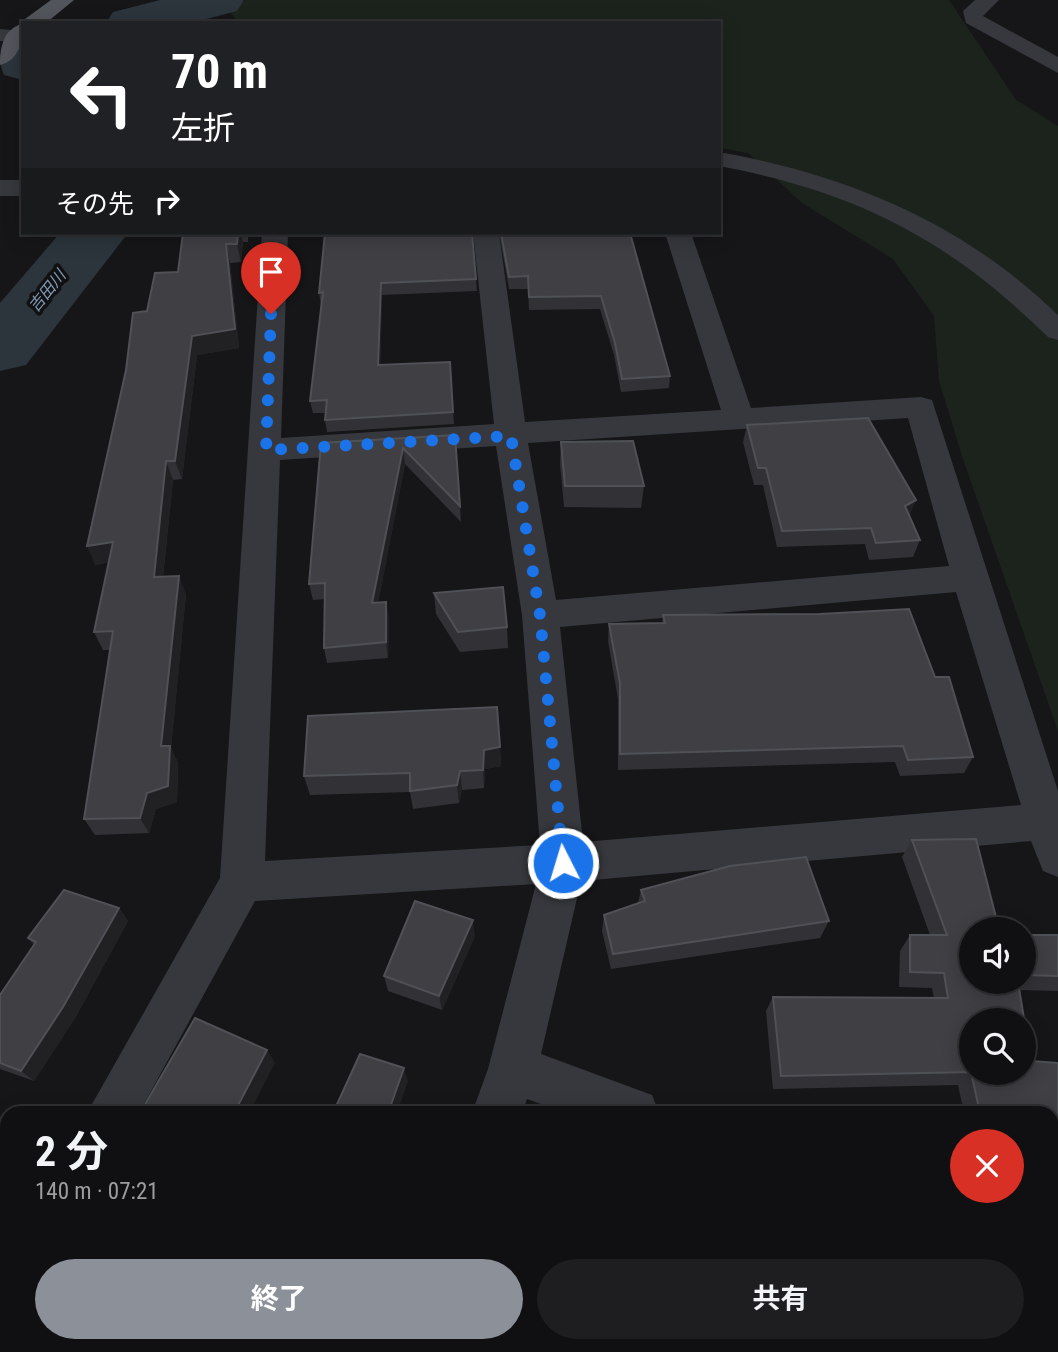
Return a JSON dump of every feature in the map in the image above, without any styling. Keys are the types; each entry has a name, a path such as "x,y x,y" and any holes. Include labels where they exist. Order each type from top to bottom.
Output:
{"main road":[{"path":"33,21 64,0"},
{"path":"0,58 18,31"}],"street":[{"path":"989,0 973,11 973,19 1058,66"},
{"path":"721,159 763,165 837,188 917,223 999,276 1058,331"},
{"path":"0,188 21,188"},
{"path":"116,1106 242,881 275,235"},
{"path":"486,235 511,436 540,615 563,863 505,1091 593,1106"},
{"path":"679,235 739,418"},
{"path":"242,881 1052,839 970,577 921,407 266,450"},
{"path":"540,615 970,577"}],"shaded area":[{"path":"247,0 949,0 1016,100 1058,126 1058,731 963,459 939,381 934,316 893,259 802,203 748,153 721,148 721,21 237,21 226,7"}],"building":[{"path":"183,235 238,235 237,244 226,244 235,329 192,336 175,461 166,461 154,577 179,576 161,746 170,746 168,786 147,793 140,818 84,819 113,631 94,632 113,542 87,546 126,370 133,313 147,311 155,273 178,272"},
{"path":"325,235 472,235 476,279 381,283 378,365 450,362 453,412 325,420 327,400 310,401 323,292 319,293"},
{"path":"501,235 631,235 670,376 622,379 601,296 529,297 528,276 509,277"},
{"path":"868,418 916,500 905,506 920,540 876,543 871,528 782,531 766,468 758,468 747,425"},
{"path":"455,435 460,506 403,448 372,603 386,602 386,642 324,648 325,583 309,584 321,443"},
{"path":"633,441 644,486 565,486 561,442"},
{"path":"503,587 507,627 458,632 434,593"},
{"path":"909,609 935,677 949,677 973,757 908,760 903,746 620,754 620,683 609,624 665,623 663,615 820,614"},
{"path":"497,707 500,747 484,750 483,770 460,771 457,785 410,791 410,773 304,776 308,716"},
{"path":"976,839 996,917 959,917 959,994 1020,994 1022,1008 959,1008 959,1072 781,1076 773,997 948,998 944,973 910,972 910,935 947,935 912,840"},
{"path":"806,857 829,921 613,954 604,915 645,901 641,890 730,866"},
{"path":"64,890 119,908 63,1007 21,1071 0,1063 0,995 36,942 28,938"},
{"path":"415,901 473,920 439,996 384,976"},
{"path":"1036,935 1058,935 1058,976 1036,975"},
{"path":"195,1018 267,1050 238,1106 144,1106"},
{"path":"360,1054 404,1068 390,1106 336,1106"},
{"path":"1036,1061 1058,1063 1058,1106 978,1106 974,1085 1036,1085"}],"waterway":[{"name":"吉田川","path":"139,21 219,0"},
{"name":"吉田川","path":"16,59 21,60"},
{"name":"吉田川","path":"0,349 93,235"}],"route":[{"path":"271,314 266,450 511,436 540,615 563,863"}]}
